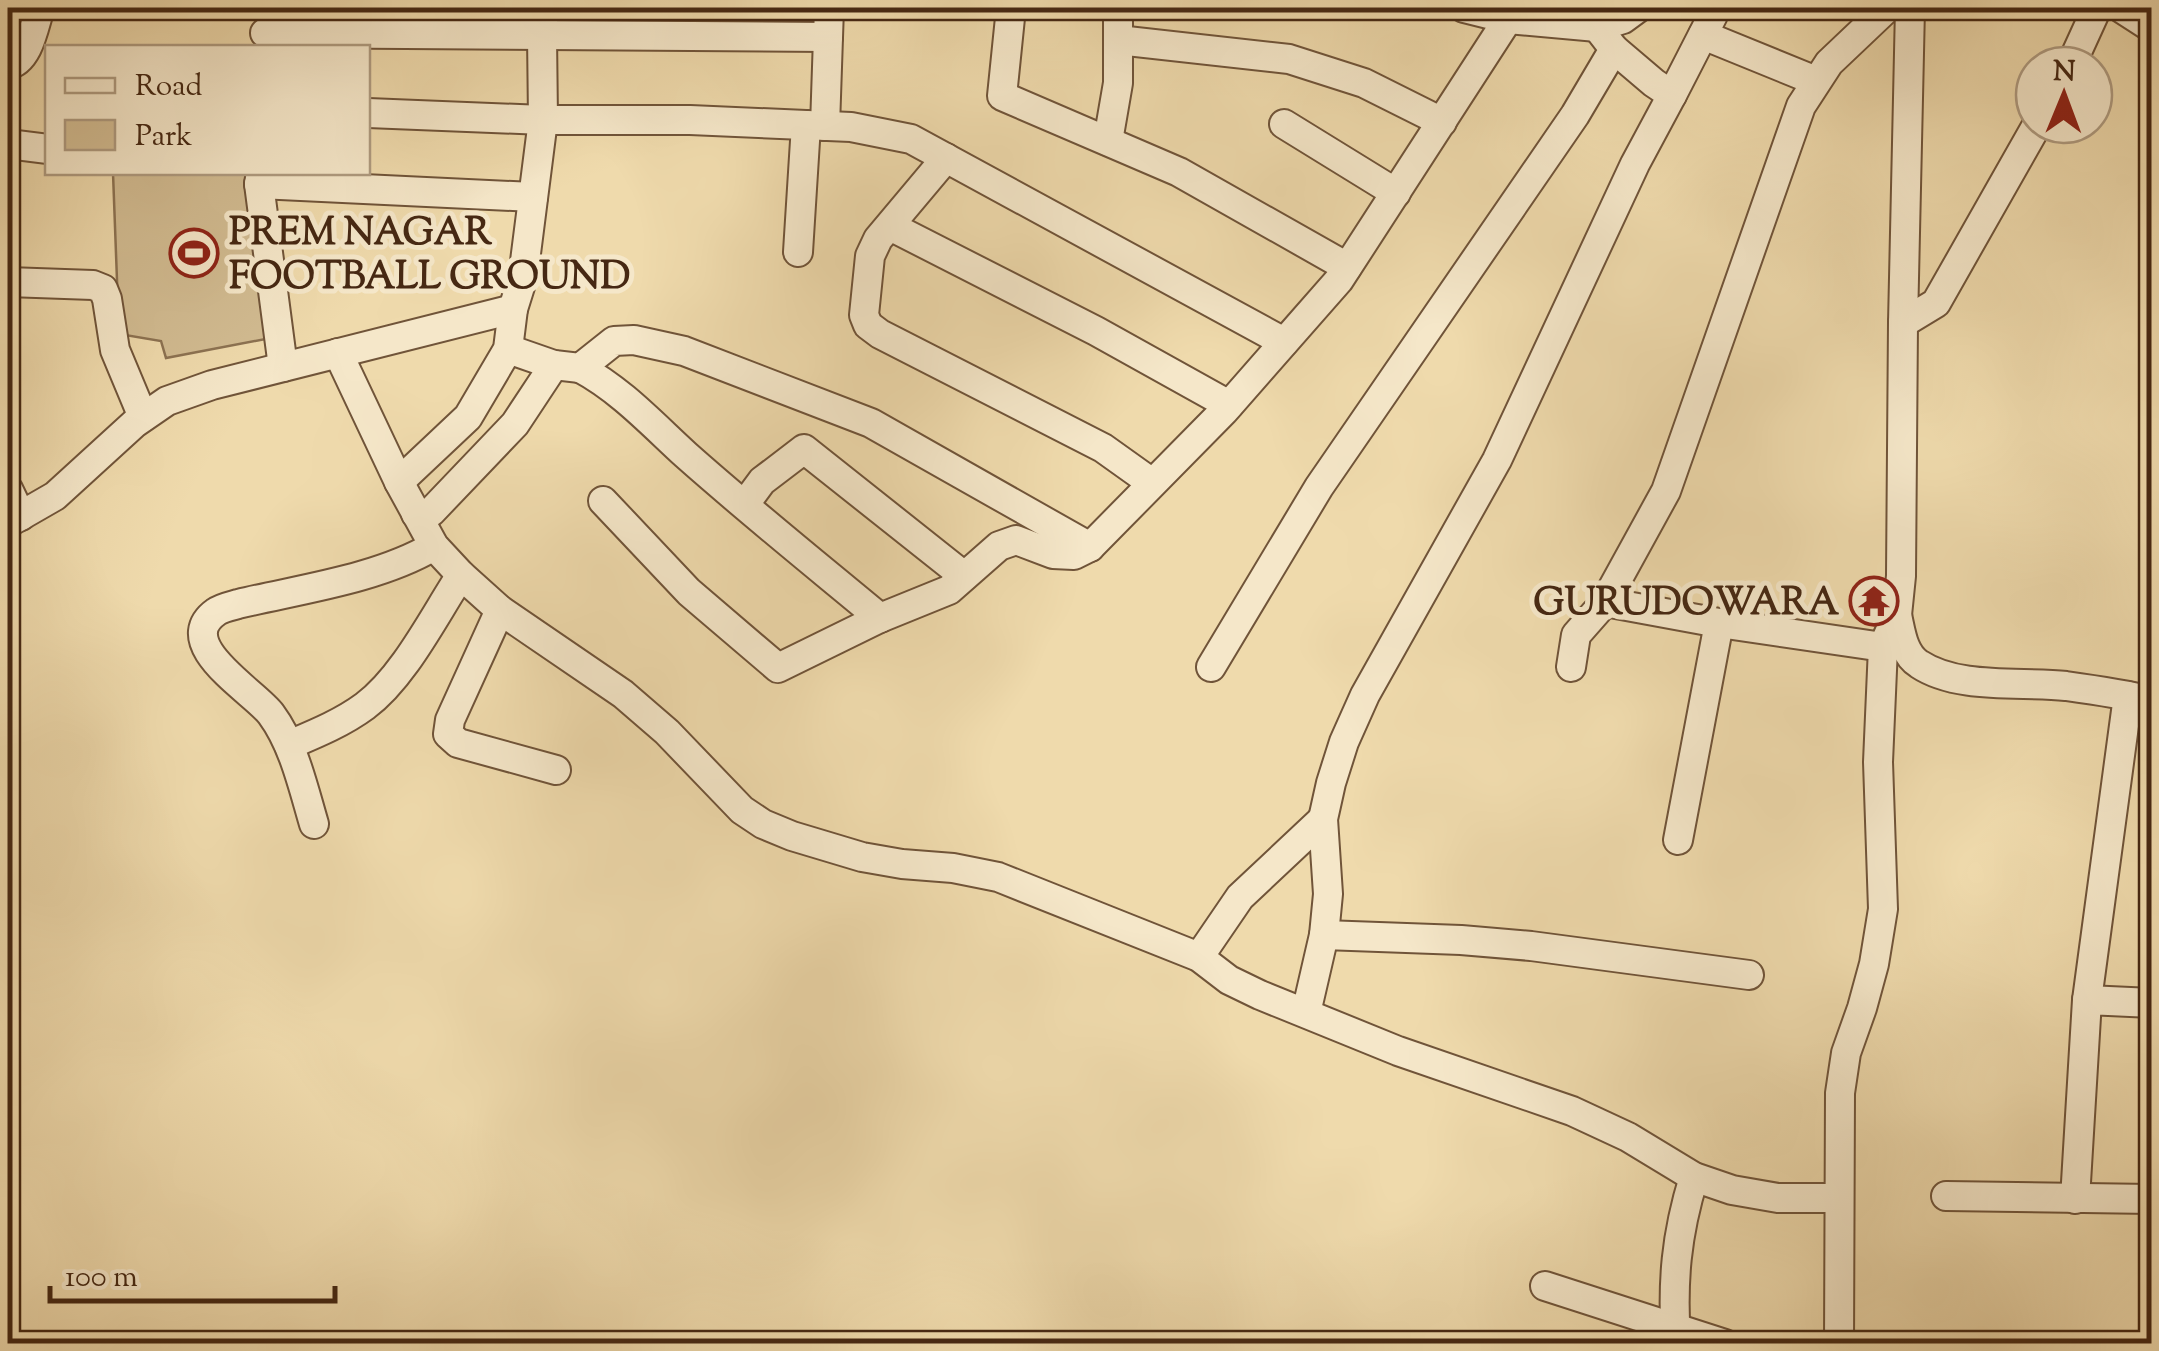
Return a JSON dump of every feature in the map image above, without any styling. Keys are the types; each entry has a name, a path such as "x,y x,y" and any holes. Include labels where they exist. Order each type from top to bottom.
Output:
{"street":[{"path":"8,65 22,58 40,8"},
{"path":"798,252 829,8"},
{"path":"1011,8 1002,96 1180,172 1347,267"},
{"path":"1108,141 1118,83 1118,8"},
{"path":"1464,8 1606,38 1672,96"},
{"path":"1211,667 1319,487 1565,130 1606,38 1638,8"},
{"path":"1306,1013 1324,936 1328,894 1323,820 1344,742 1365,695 1497,460 1636,164 1713,15 1712,8"},
{"path":"1571,666 1576,635 1605,602 1666,491 1801,106 1829,64 1887,8"},
{"path":"1910,8 1901,576 1897,615 1902,641 1915,662 1940,675 2065,686 2140,698 2087,1000 2076,1199"},
{"path":"2080,45 2097,8"},
{"path":"2121,8 2152,28"},
{"path":"604,501 689,592 778,668 880,618 949,590 999,546 1016,540 1053,554 1074,555 1090,547 1229,405 1339,280 1508,18"},
{"path":"265,29 543,21 828,37"},
{"path":"399,482 468,417 508,350 513,309 523,277 543,120 543,21"},
{"path":"1703,35 1816,81"},
{"path":"1118,40 1289,59 1364,84 1442,122"},
{"path":"370,113 851,127 911,139 1284,342"},
{"path":"1284,124 1396,192"},
{"path":"8,144 45,148"},
{"path":"1903,323 1936,302 2026,145"},
{"path":"946,158 878,240 870,256 864,315 868,325 1103,448 1152,483"},
{"path":"284,367 260,178 534,197"},
{"path":"890,226 1096,330 1229,405"},
{"path":"8,282 92,284 103,288 116,350 143,417"},
{"path":"8,489 14,520 56,496 143,417 167,401 212,385 513,309"},
{"path":"416,514 431,512 567,367 614,342 634,340 684,351 871,423 1090,547"},
{"path":"508,350 602,380 880,618"},
{"path":"338,353 416,514 434,546 460,575 500,610 623,694 667,732 742,810 763,824 862,857 998,877 1200,957 1229,980 1260,996 1398,1051 1572,1111 1628,1136 1694,1177 1732,1190 1778,1198 1839,1198"},
{"path":"745,504 762,481 804,449 964,576"},
{"path":"314,824 289,745 272,714 212,659 204,644 205,625 216,612 238,604 383,570 434,546"},
{"path":"289,745 336,724 390,684 460,575"},
{"path":"1605,602 1883,647"},
{"path":"500,610 450,720 448,734 458,743 556,770"},
{"path":"1839,1344 1840,1092 1846,1053 1874,964 1882,909 1878,762 1883,647 1897,615"},
{"path":"1678,840 1719,622"},
{"path":"1200,957 1240,897 1323,820"},
{"path":"1324,936 1531,946 1749,975"},
{"path":"2087,1000 2152,1003"},
{"path":"1676,1335 1676,1254 1694,1177"},
{"path":"1946,1196 2152,1199"},
{"path":"1545,1286 1676,1335 1725,1344"}],"green space":[{"name":"PREM NAGAR FOOTBALL GROUND","path":"113,175 268,175 276,337 166,358 161,341 119,334"}],"place":[{"name":"PREM NAGAR FOOTBALL GROUND","path":"194,253"},
{"name":"GURUDOWARA","path":"1874,601"}]}
